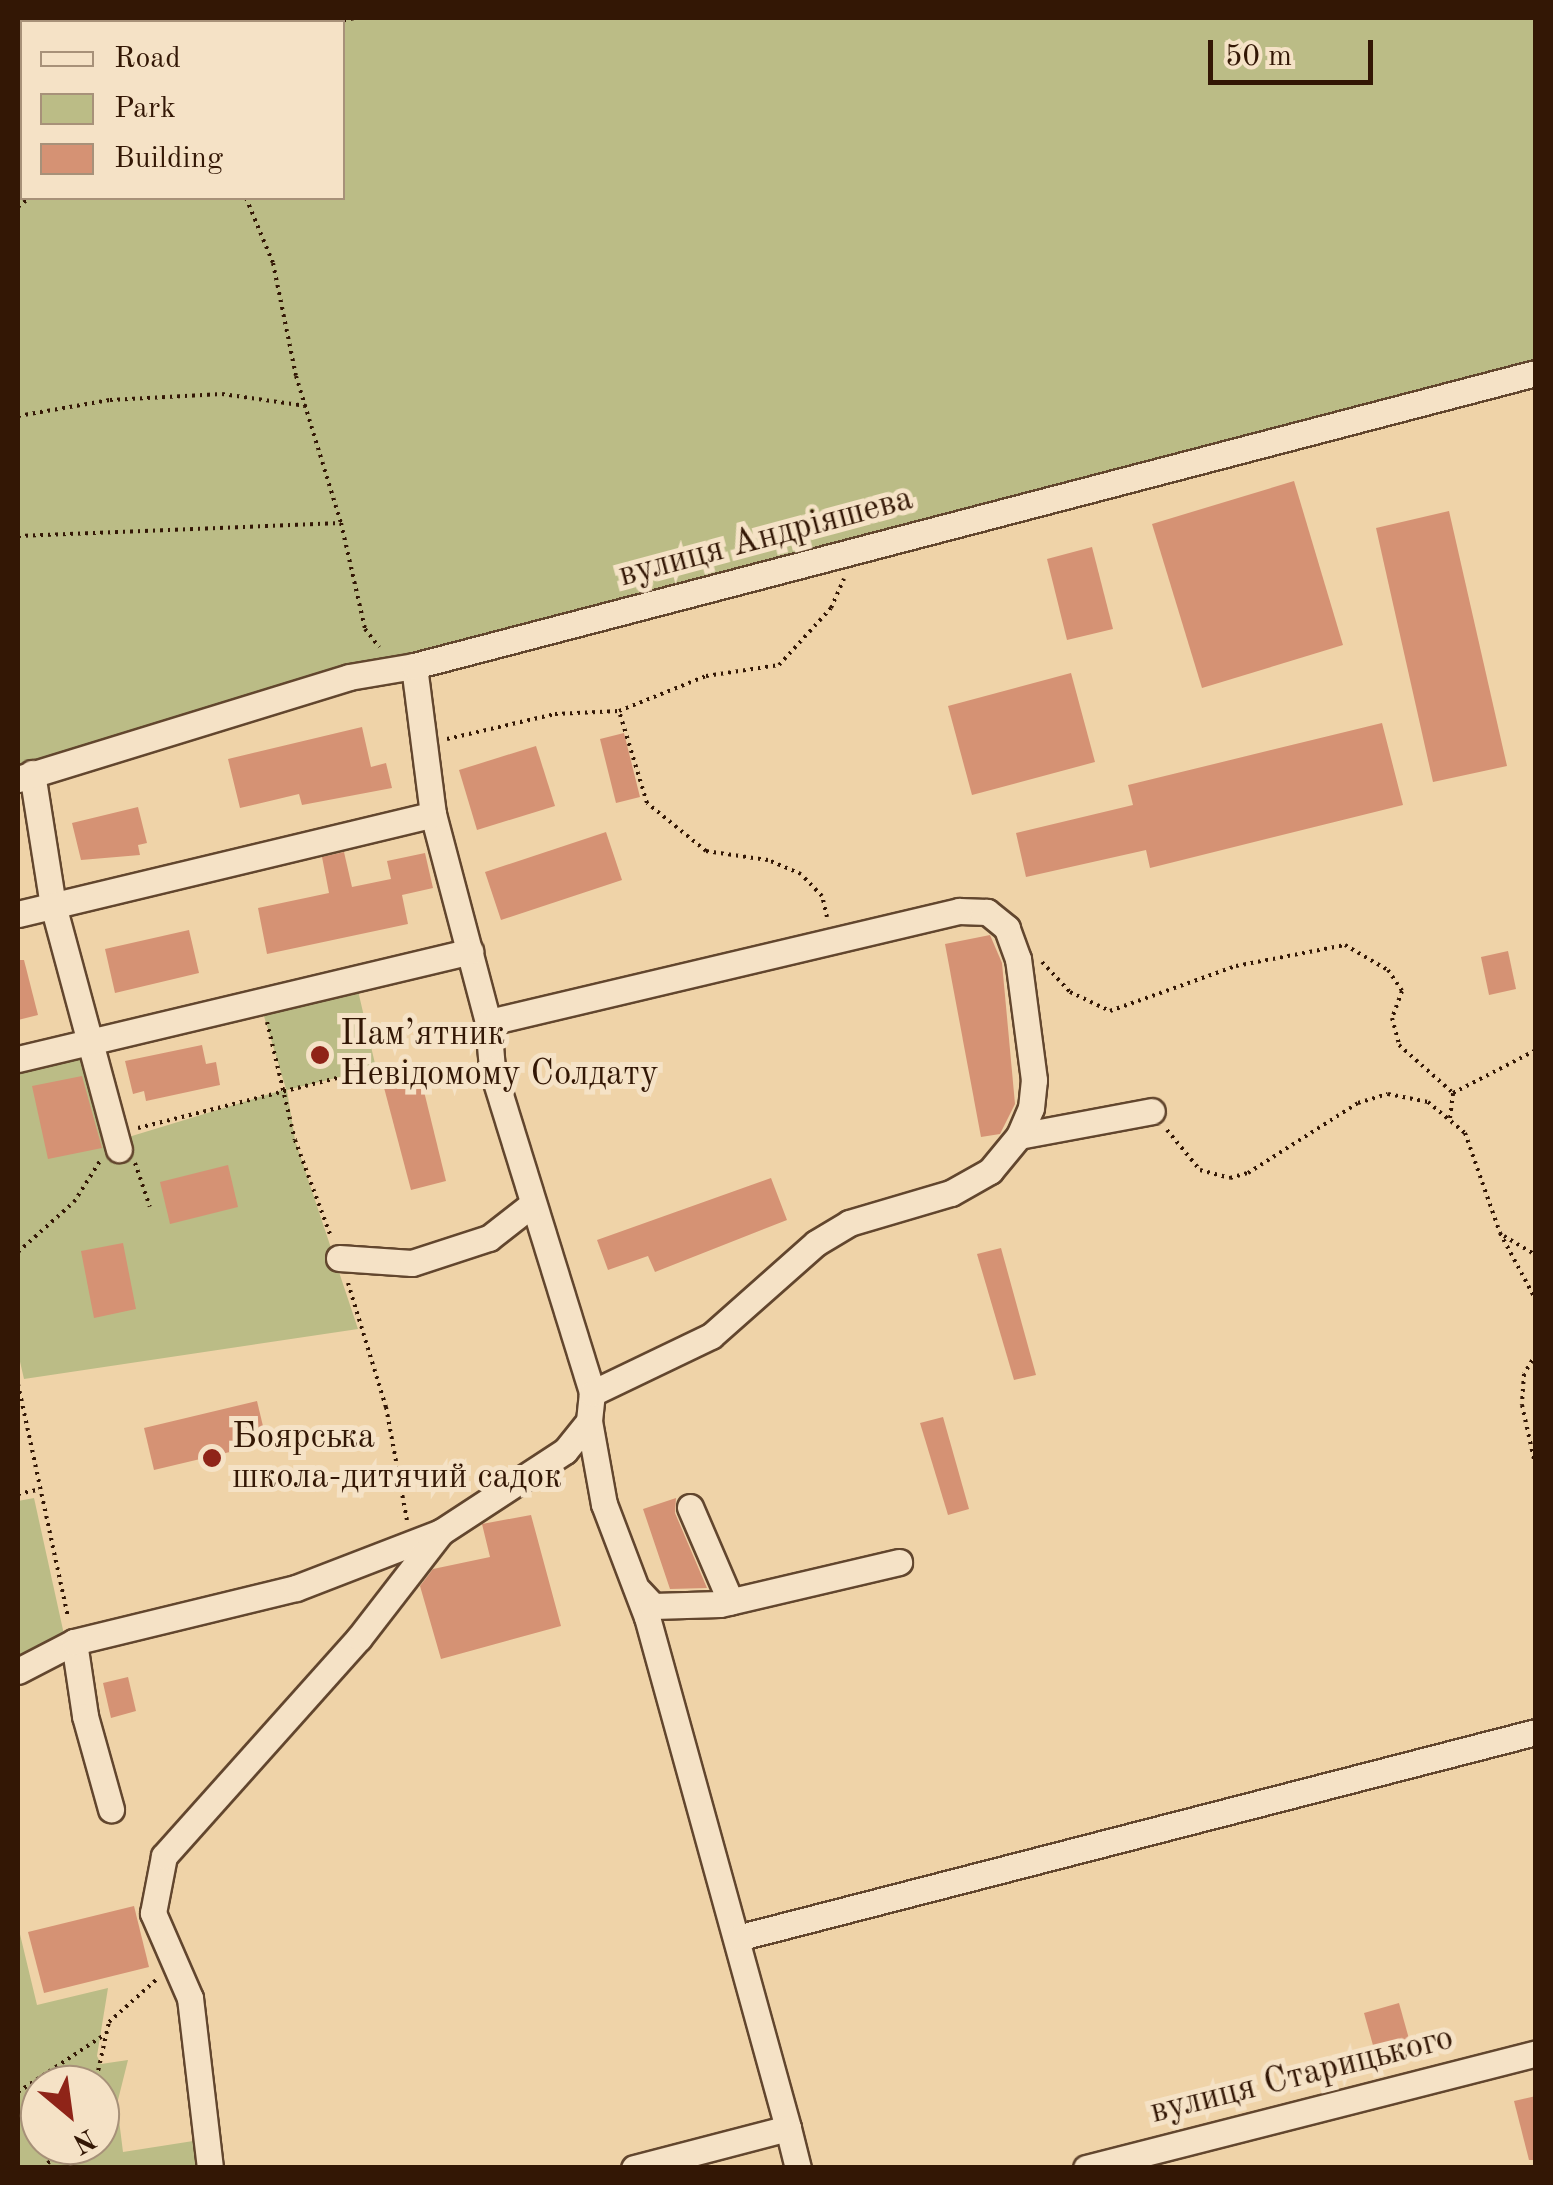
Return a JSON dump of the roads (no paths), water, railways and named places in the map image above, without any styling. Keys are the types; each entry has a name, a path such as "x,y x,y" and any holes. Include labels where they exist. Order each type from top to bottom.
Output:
{"street":[{"name":"вулиця Андріяшева","path":"25,776 404,667 1536,373"},
{"path":"404,667 424,744 433,814 488,1022 492,1069 530,1206 592,1393 589,1421 604,1504 639,1592 798,2168"},
{"path":"25,776 53,906 117,1142"},
{"path":"18,914 433,814"},
{"path":"488,1022 959,911 986,912 1007,928 1018,960 1034,1080 1019,1136 990,1172 951,1193 849,1224 816,1243 711,1336 592,1393"},
{"path":"18,1059 470,951"},
{"path":"1019,1136 1152,1111"},
{"path":"338,1258 412,1263 489,1238 530,1206"},
{"path":"18,1671 74,1642 296,1588 442,1532 565,1452 589,1421"},
{"path":"690,1507 730,1602"},
{"path":"210,2168 194,2020 152,1913 164,1856 359,1638 442,1532"},
{"path":"639,1592 653,1606 730,1602 899,1562"},
{"path":"74,1642 85,1716 111,1809"},
{"path":"737,1938 1536,1732"},
{"name":"вулиця Старицького","path":"1086,2168 1536,2052"},
{"path":"634,2168 788,2128"}],"place":[{"name":"Пам’ятник Невідомому Солдату","path":"320,1055"},
{"name":"Боярська школа-дитячий садок","path":"212,1458"}]}
